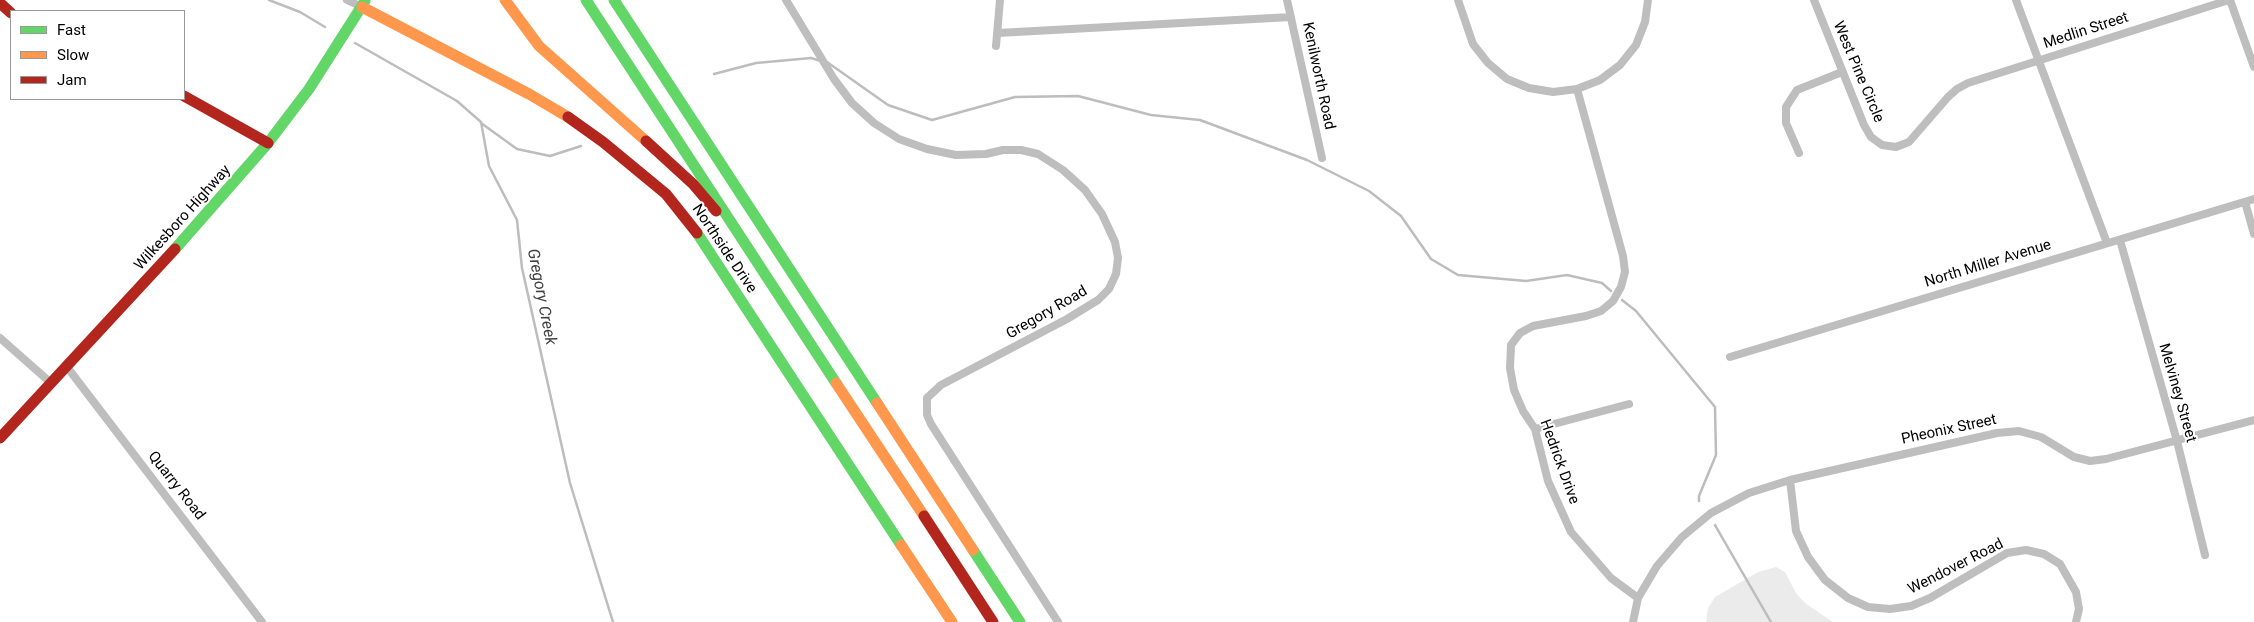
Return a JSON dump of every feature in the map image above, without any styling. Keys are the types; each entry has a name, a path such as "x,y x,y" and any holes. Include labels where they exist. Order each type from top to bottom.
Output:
{"main road":[{"path":"505,0 539,46 693,184 739,237 779,294"},
{"path":"586,0 993,622"},
{"path":"614,0 1020,622"},
{"path":"625,0 655,63"},
{"path":"0,3 10,12"},
{"name":"Wilkesboro Highway","path":"0,438 68,367 268,143 309,90 364,3"},
{"name":"Northside Drive","path":"364,3 567,116 603,142 666,194 688,219 952,622"},
{"path":"185,97 268,143"}],"street":[{"path":"347,0 364,3"},
{"name":"Gregory Road","path":"786,0 834,79 852,103 874,123 899,139 927,149 956,154 986,154 1003,150 1020,150 1038,154 1063,170 1085,190 1102,214 1114,242 1118,258 1116,274 1109,289 1098,300 1067,319 942,385 927,398 927,415 931,424 1058,622"},
{"path":"996,46 1000,0"},
{"name":"Kenilworth Road","path":"1287,0 1322,158"},
{"path":"1458,0 1473,44 1488,64 1507,78 1529,88 1553,92 1577,89 1600,80 1620,65 1636,45 1645,22 1648,0"},
{"name":"West Pine Circle","path":"1814,0 1842,72 1871,137 1882,145 1896,147 1909,142 1957,89 2038,61"},
{"path":"2016,0 2107,243"},
{"path":"2229,0 2254,67"},
{"name":"Medlin Street","path":"2038,61 2229,0"},
{"path":"998,32 1290,17"},
{"path":"1799,153 1786,123 1786,107 1797,90 1842,72"},
{"name":"Hedrick Drive","path":"1577,89 1623,256 1625,272 1621,287 1613,301 1601,311 1586,316 1533,326 1520,333 1511,346 1510,368 1514,390 1523,410 1535,429 1548,481 1571,532 1611,578 1638,598"},
{"name":"North Miller Avenue","path":"1730,357 2254,199"},
{"path":"2245,202 2254,234"},
{"name":"Melviney Street","path":"2120,240 2177,441 2205,555"},
{"path":"0,338 51,384"},
{"name":"Quarry Road","path":"68,367 262,622"},
{"path":"1535,429 1629,404"},
{"name":"Pheonix Street","path":"1638,598 1658,566 1682,537 1711,513 1749,493 1790,480 1997,433 2019,431 2041,437 2074,457 2090,460 2106,459 2254,420"},
{"name":"Wendover Road","path":"1790,480 1796,531 1808,557 1825,580 1848,598 1868,607 1890,609 1911,606 1930,598 2007,553 2026,550 2044,554 2060,564 2076,592 2079,609 2076,622"},
{"path":"1633,622 1638,598"}],"shaded area":[{"path":"1776,567 1785,572 1796,593 1805,603 1833,622 1706,622 1708,608 1715,597 1758,572"}],"waterway":[{"name":"Gregory Creek","path":"269,0 300,12 325,27"},
{"name":"Gregory Creek","path":"355,43 457,101 481,122 489,166 517,220 522,268 570,483 613,622"},
{"path":"714,74 756,63 811,58 821,61"},
{"path":"827,62 888,105 932,120 1015,97 1078,96 1151,115 1200,120 1307,160 1369,191 1401,216 1431,259 1458,275 1526,281 1567,275 1602,283 1611,291"},
{"path":"481,123 517,149 550,156 581,146"},
{"path":"1622,300 1636,311 1715,407 1716,455 1699,496 1699,501"},
{"path":"1715,525 1771,622"}],"traffic: fast":[{"path":"586,0 836,383"},
{"path":"614,0 877,403"},
{"path":"175,249 268,143 309,89 365,1"},
{"path":"697,233 901,545"},
{"path":"973,550 1020,622"}],"traffic: slow":[{"path":"505,0 539,46 646,141"},
{"path":"362,7 529,94 568,117"},
{"path":"836,383 924,516"},
{"path":"877,403 973,550"},
{"path":"901,545 952,622"}],"traffic: jam":[{"path":"0,3 10,12"},
{"path":"185,97 268,143"},
{"path":"568,117 603,142 666,194 697,233"},
{"path":"646,141 693,184 716,211"},
{"path":"0,438 175,249"},
{"path":"924,516 993,622"}]}
